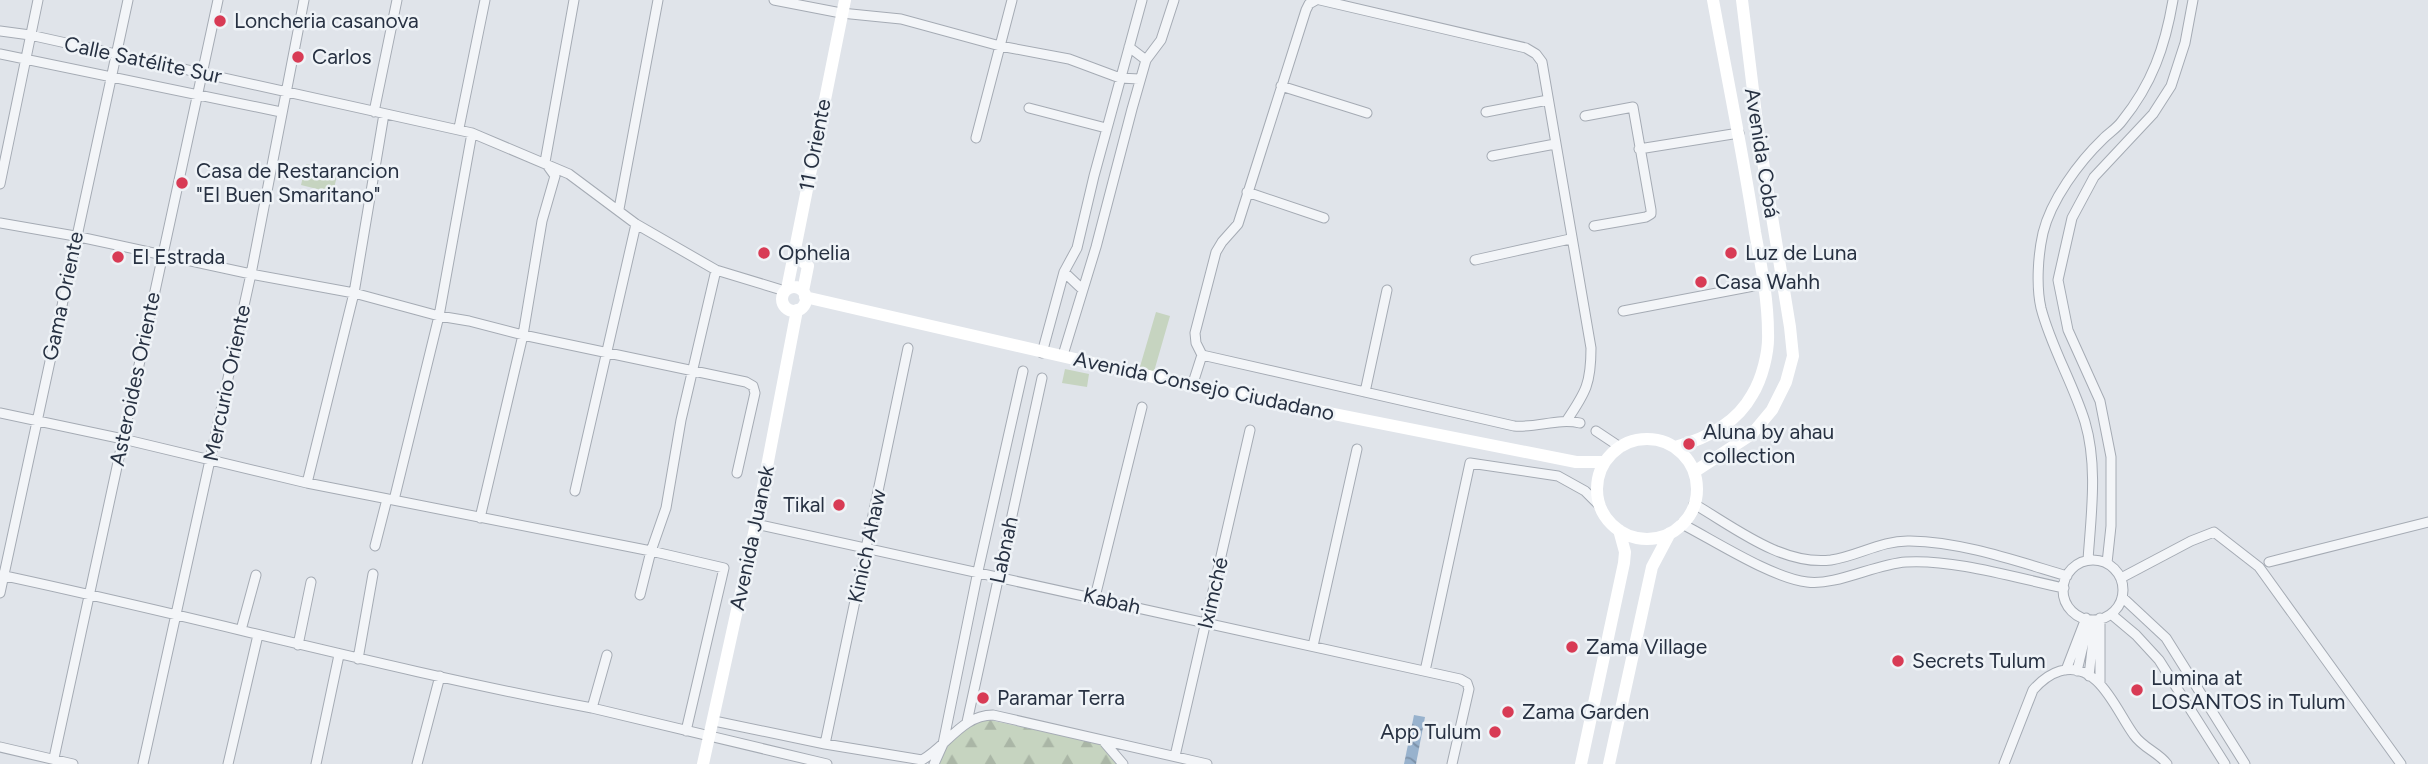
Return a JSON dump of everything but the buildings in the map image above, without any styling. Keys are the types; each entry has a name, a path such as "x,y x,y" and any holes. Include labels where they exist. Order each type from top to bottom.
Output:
{"street":[{"path":"0,184 38,0"},
{"name":"Gama Oriente","path":"0,593 128,0"},
{"name":"Asteroides Oriente","path":"54,758 218,0"},
{"name":"Mercurio Oriente","path":"143,764 174,613 251,274 284,92 304,0"},
{"path":"374,112 397,0"},
{"path":"459,128 485,0"},
{"path":"480,517 523,335 542,221 555,176 545,162 575,0"},
{"path":"619,209 658,0"},
{"path":"774,0 841,13 901,19 1000,46 1069,59 1120,78 1139,79"},
{"name":"11 Oriente","path":"786,290 845,0"},
{"path":"976,138 1012,0"},
{"path":"1042,352 1064,272 1077,248 1142,0"},
{"path":"1063,355 1096,247 1139,79 1146,60 1161,40 1174,0"},
{"path":"1192,386 1202,355 1195,333 1216,252 1238,224 1306,10 1309,4 1318,0 1526,48 1542,62 1570,239 1591,348 1591,373 1584,396 1567,420"},
{"name":"Avenida Cobá","path":"1675,447 1695,442 1737,416 1753,394 1762,369 1769,335 1764,284 1739,133 1713,0"},
{"name":"Avenida Cobá","path":"1694,472 1752,434 1772,410 1786,382 1793,356 1758,131 1742,0"},
{"path":"2088,561 2092,499 2091,448 2085,422 2041,306 2039,275 2043,232 2059,196 2079,165 2121,123 2150,82 2167,35 2173,0"},
{"path":"2108,563 2111,457 2100,401 2068,330 2058,280 2071,218 2094,177 2153,114 2171,86 2185,43 2193,0"},
{"name":"Calle Satélite Sur","path":"0,31 30,35 374,112 459,128 569,174 636,224 716,270 786,290"},
{"path":"1129,47 1146,60"},
{"name":"Calle Satélite Sur","path":"0,54 26,57 281,112"},
{"path":"1281,86 1367,113"},
{"path":"1486,112 1548,100"},
{"path":"1585,116 1633,107 1650,214 1594,226"},
{"path":"1030,108 1107,128"},
{"path":"307,483 354,292 384,114"},
{"path":"375,546 391,500 439,316 472,133"},
{"path":"1639,149 1739,133"},
{"path":"1492,156 1555,144"},
{"path":"1094,176 1113,182"},
{"path":"1247,192 1324,218"},
{"path":"0,223 354,292 439,316 746,382 755,389 737,473"},
{"path":"575,491 636,224"},
{"path":"1475,260 1570,239"},
{"path":"1077,248 1096,247"},
{"path":"794,254 807,265 803,306 797,310 789,310 783,305 782,298 786,290 796,287 804,294"},
{"path":"640,595 666,508 681,420 716,270"},
{"path":"1064,272 1083,289"},
{"path":"1623,312 1764,284"},
{"path":"1365,392 1387,290"},
{"name":"Avenida Consejo Ciudadano","path":"804,294 1192,386 1576,462 1605,462"},
{"name":"Avenida Juanek","path":"703,764 756,524 797,310"},
{"name":"Kinich Ahaw","path":"825,744 908,348"},
{"path":"1202,355 1514,426 1527,427 1567,420 1580,423"},
{"path":"934,764 943,744 1023,371"},
{"name":"Labnah","path":"967,722 1042,378"},
{"path":"1095,597 1142,407"},
{"path":"0,413 307,483 724,568 685,732"},
{"name":"Iximché","path":"1175,756 1250,430"},
{"path":"1596,431 1620,447"},
{"path":"1424,671 1470,463 1558,476 1586,491 1619,530 1644,539 1670,533 1682,524 1694,504 1694,472 1675,447 1653,439 1642,439 1620,447 1605,462 1598,484 1600,506"},
{"path":"1313,646 1357,449"},
{"path":"1694,504 1771,548 1801,559 1831,560 1895,542 1909,541 1979,551 2067,576"},
{"path":"2269,562 2428,522"},
{"name":"Kabah","path":"756,524 867,546 1460,679 1467,683 1469,689 1452,764"},
{"path":"1682,524 1764,567 1809,583 1831,581 1886,564 1910,562 1957,566 2064,589"},
{"path":"1581,764 1624,563 1625,552 1619,530"},
{"path":"2121,578 2191,541 2214,532 2259,567 2401,764"},
{"path":"1609,764 1653,567 1670,533"},
{"path":"2088,561 2108,563 2121,578 2122,597 2111,614 2093,619 2069,607 2064,589 2067,576 2076,566 2088,561"},
{"path":"358,659 373,574"},
{"path":"2,575 174,613 338,656 592,708 827,764"},
{"path":"241,630 256,575"},
{"path":"298,645 311,582"},
{"path":"2122,597 2165,638 2241,762"},
{"path":"2111,614 2136,635 2159,660 2225,764"},
{"path":"2066,670 2093,619"},
{"path":"2077,671 2093,619"},
{"path":"2089,676 2093,619"},
{"path":"2093,619 2100,684"},
{"path":"228,764 258,635"},
{"path":"592,708 607,655"},
{"path":"316,764 338,656"},
{"path":"2004,764 2033,690 2039,683 2066,670 2077,671 2100,684 2138,741 2167,764"},
{"path":"417,764 440,676"},
{"path":"714,721 825,744 922,760 967,722 979,715 993,715 1207,764"},
{"path":"1104,742 1123,764"},
{"path":"0,747 73,764"}],"green space":[{"path":"306,164 338,171 333,193 301,185"},
{"path":"1156,312 1170,316 1153,375 1139,370"},
{"path":"1065,369 1089,374 1087,387 1062,383"},
{"path":"981,718 1103,745 1117,764 938,764 955,737"}],"water":[{"path":"1414,715 1425,717 1416,764 1404,764"}],"place":[{"name":"Loncheria casanova","path":"220,21"},
{"name":"Carlos","path":"298,57"},
{"name":"Casa de Restarancion \"El Buen Smaritano\"","path":"182,183"},
{"name":"Ophelia","path":"764,253"},
{"name":"Luz de Luna","path":"1731,253"},
{"name":"El Estrada","path":"118,257"},
{"name":"Casa Wahh","path":"1701,282"},
{"name":"Aluna by ahau collection","path":"1689,444"},
{"name":"Tikal","path":"839,505"},
{"name":"Zama Village","path":"1572,647"},
{"name":"Secrets Tulum","path":"1898,661"},
{"name":"Lumina at LOSANTOS in Tulum","path":"2137,690"},
{"name":"Paramar Terra","path":"983,698"},
{"name":"Zama Garden","path":"1508,712"},
{"name":"App Tulum","path":"1495,732"}]}
